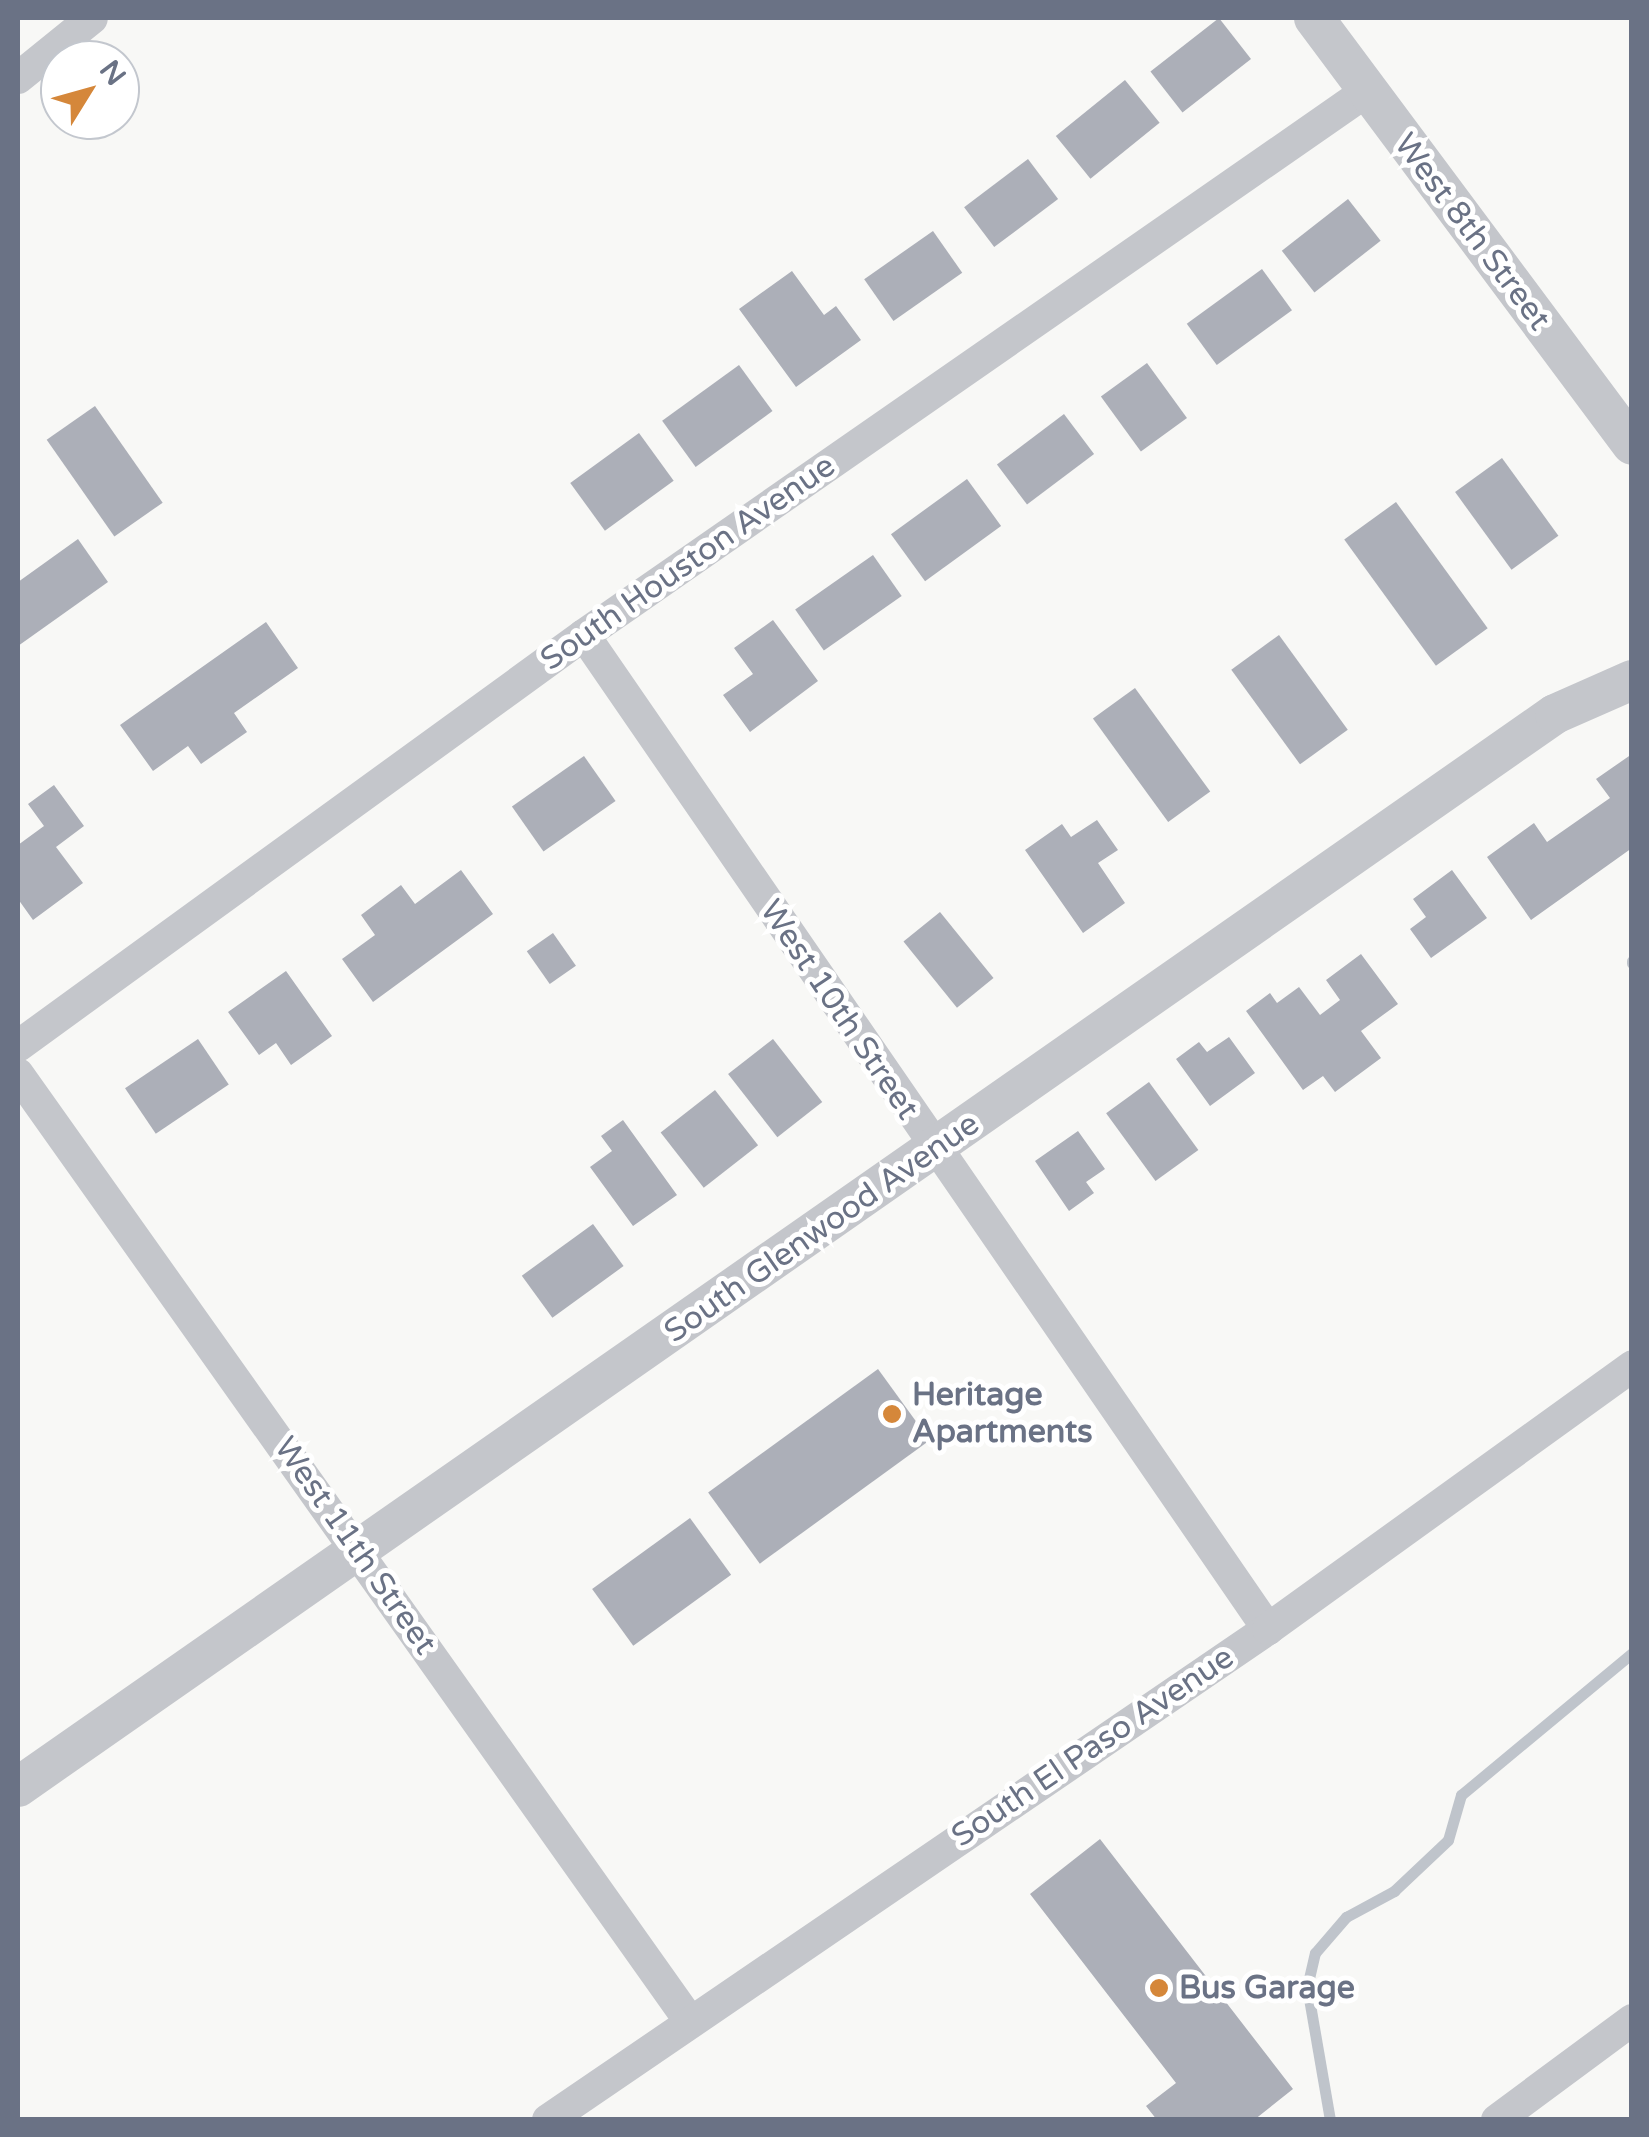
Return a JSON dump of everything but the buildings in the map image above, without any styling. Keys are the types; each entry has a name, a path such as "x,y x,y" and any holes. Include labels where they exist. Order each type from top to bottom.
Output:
{"street":[{"path":"18,78 92,18"},
{"name":"West 8th Street","path":"1314,18 1632,445"},
{"name":"South Houston Avenue","path":"18,1046 584,635 1366,91"},
{"name":"West 10th Street","path":"584,635 935,1151 1268,1629"},
{"name":"South Glenwood Avenue","path":"18,1787 357,1548 935,1151 1555,714 1632,680"},
{"name":"West 11th Street","path":"18,1074 688,2020"},
{"name":"South El Paso Avenue","path":"548,2120 688,2020 1268,1629 1632,1366"},
{"path":"1496,2120 1632,2020"}],"waterway":[{"path":"1330,2120 1307,1987 1315,1953 1346,1917 1394,1891 1448,1840 1461,1795 1632,1653"}],"place":[{"name":"Heritage Apartments","path":"892,1414"},
{"name":"Bus Garage","path":"1159,1988"}]}
